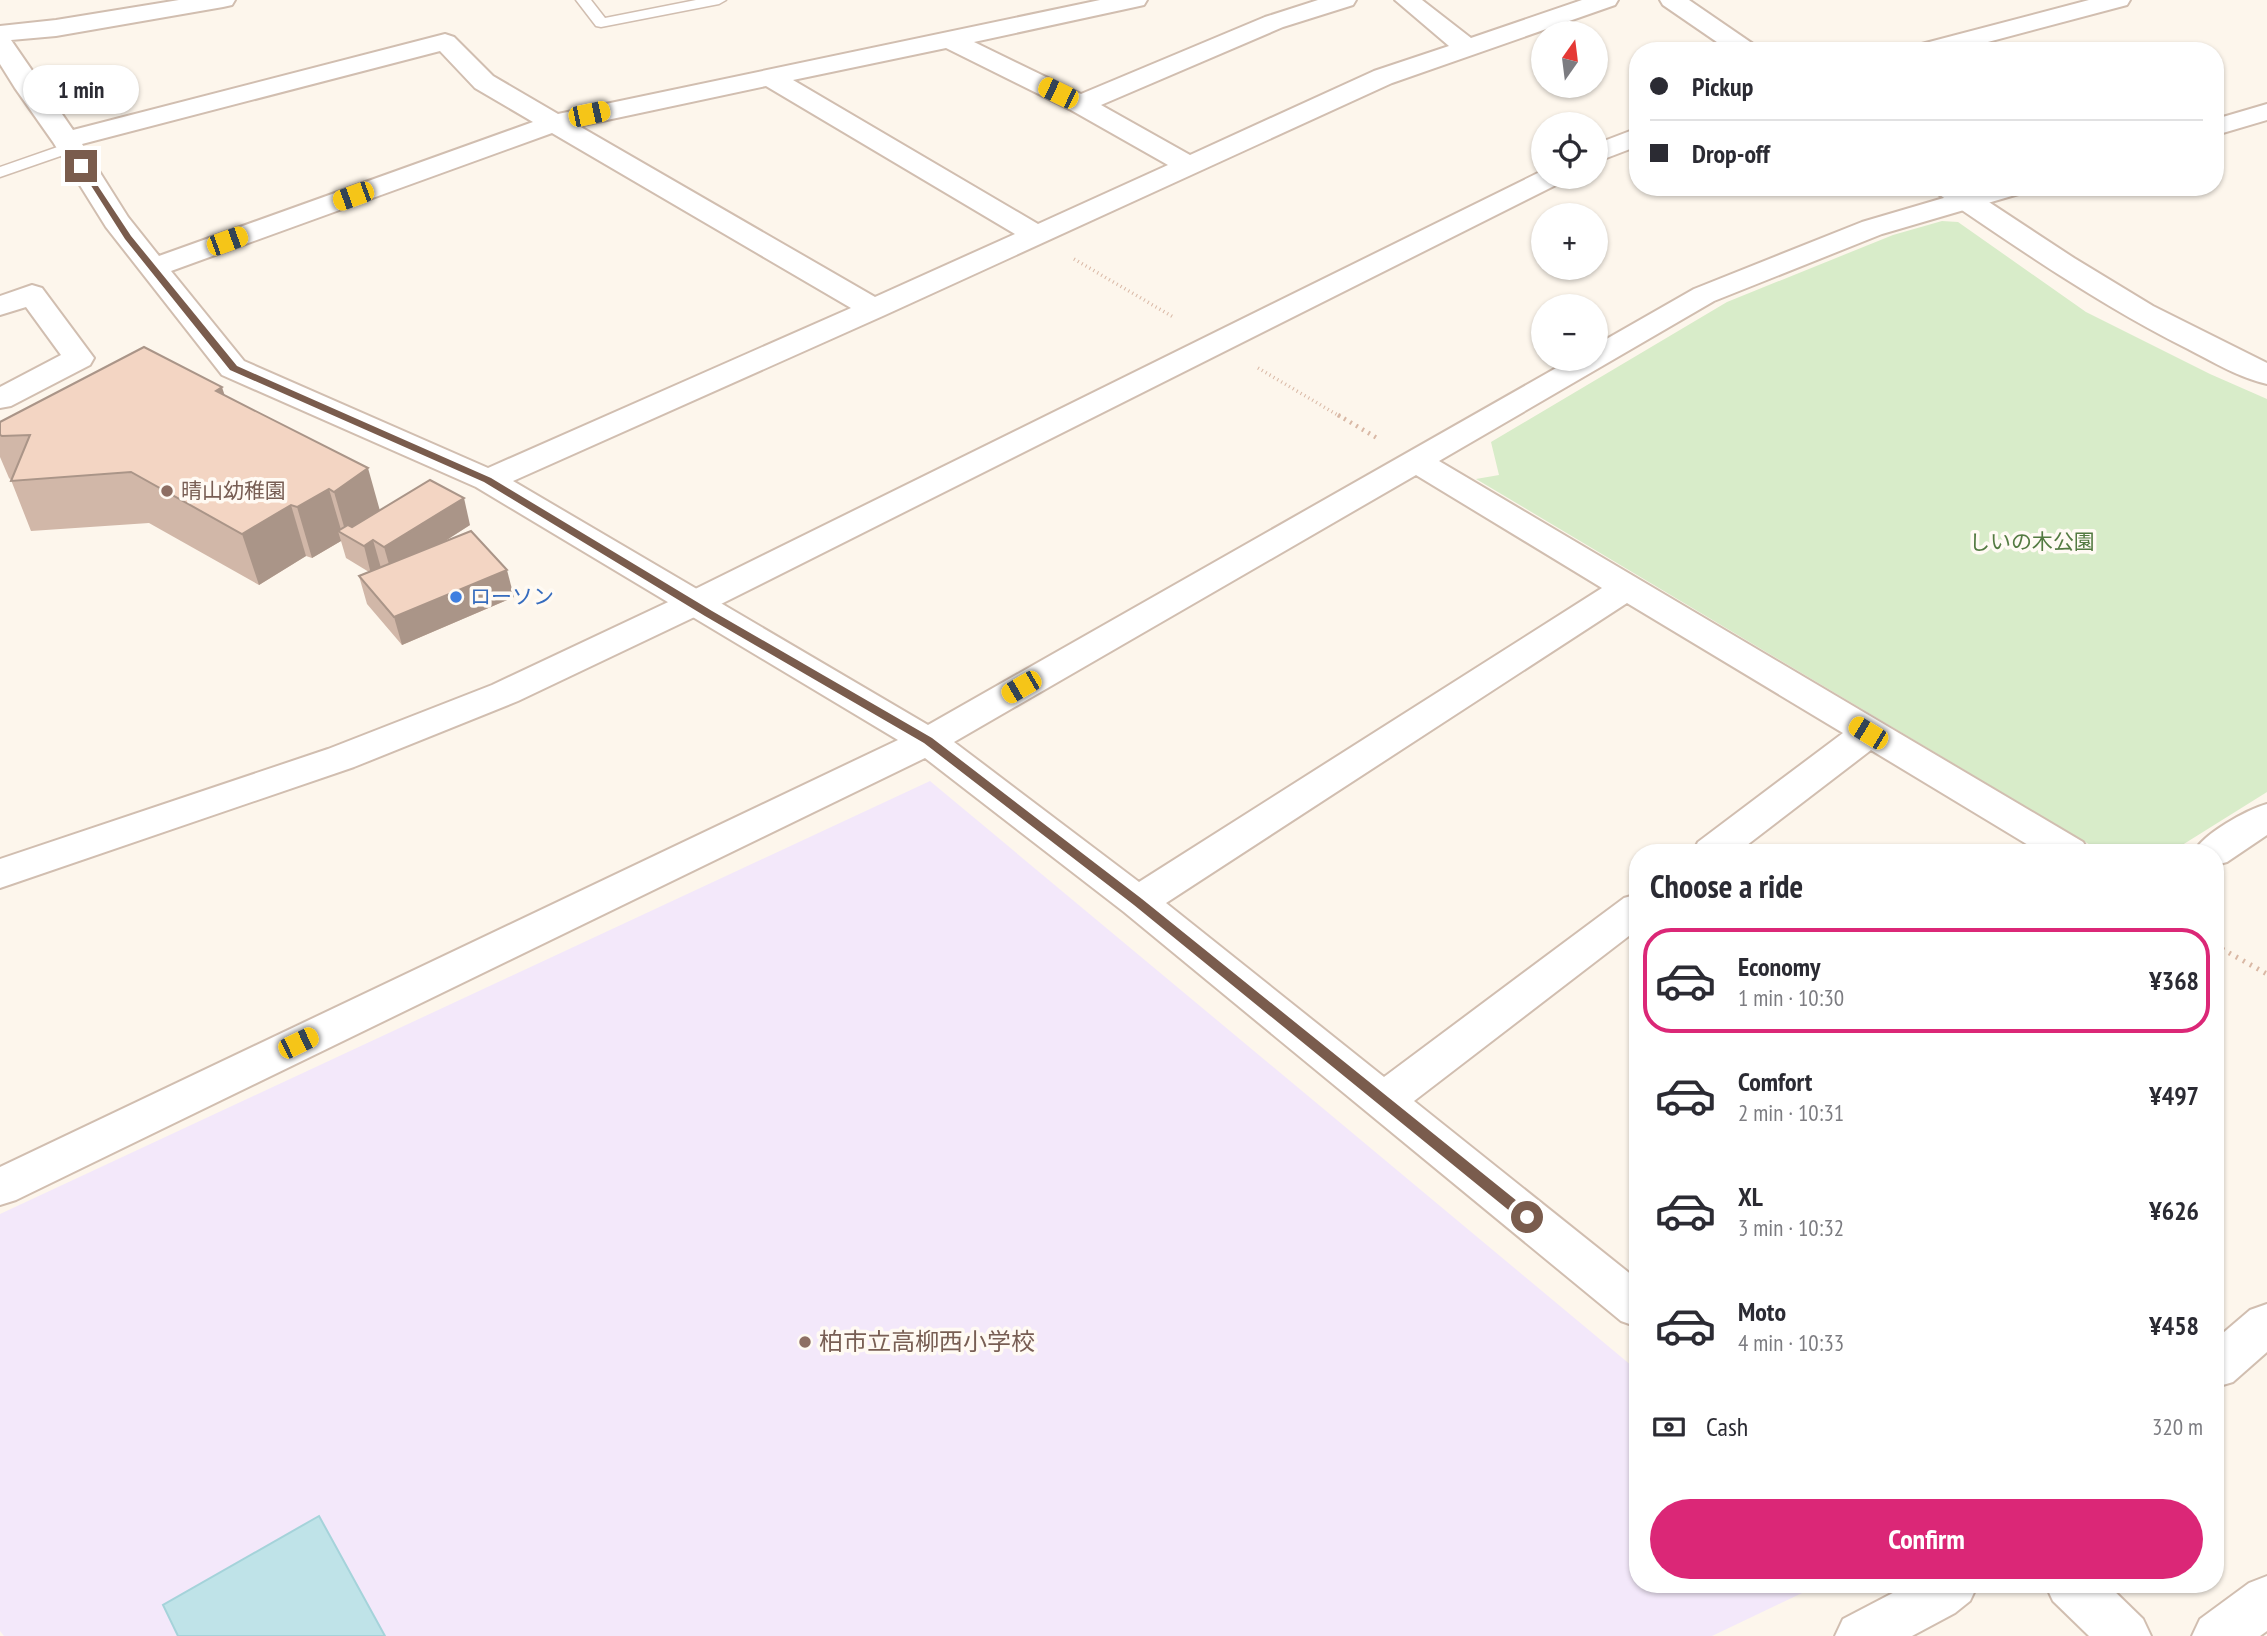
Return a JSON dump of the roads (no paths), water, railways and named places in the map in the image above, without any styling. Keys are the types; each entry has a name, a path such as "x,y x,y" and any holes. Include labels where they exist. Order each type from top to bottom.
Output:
{"street":[{"path":"0,34 56,28 223,0"},
{"path":"152,268 554,123 1135,0"},
{"path":"1080,104 1273,22 1344,0"},
{"path":"1407,0 1466,47"},
{"path":"488,480 874,309 1383,77 1606,0"},
{"path":"1672,0 1734,42"},
{"path":"1957,42 2118,0"},
{"path":"948,39 1080,104 1189,165"},
{"path":"68,144 445,42 484,82 874,309"},
{"path":"0,43 116,221 233,368 488,480 928,741 1138,902 1629,1300"},
{"path":"769,77 1035,234"},
{"path":"2224,125 2267,112"},
{"path":"1608,149 1629,140"},
{"path":"0,874 353,753 505,693 693,604 1531,186"},
{"path":"1608,350 1704,295 1951,196"},
{"path":"1959,196 2098,289 2204,348 2267,375"},
{"path":"0,306 32,294 79,358 0,399"},
{"path":"0,1187 928,741 1572,371"},
{"path":"1416,461 2055,844"},
{"path":"1138,902 1626,589"},
{"path":"1722,844 1868,733"},
{"path":"2224,845 2267,817"},
{"path":"1385,1100 1629,915"},
{"path":"2224,1360 2267,1324"},
{"path":"1861,1636 1941,1593"},
{"path":"2080,1593 2125,1636"},
{"path":"2218,1636 2267,1600"}],"lane":[{"path":"583,0 601,23 719,0"},
{"path":"0,172 68,144"}],"water":[{"path":"319,1516 385,1636 178,1636 163,1605"}],"place":[{"name":"晴山幼稚園","path":"167,491"},
{"name":"ローソン","path":"456,597"},
{"name":"柏市立高柳西小学校","path":"805,1342"}],"park label":[{"name":"しいの木公園","path":"2032,542"}]}
